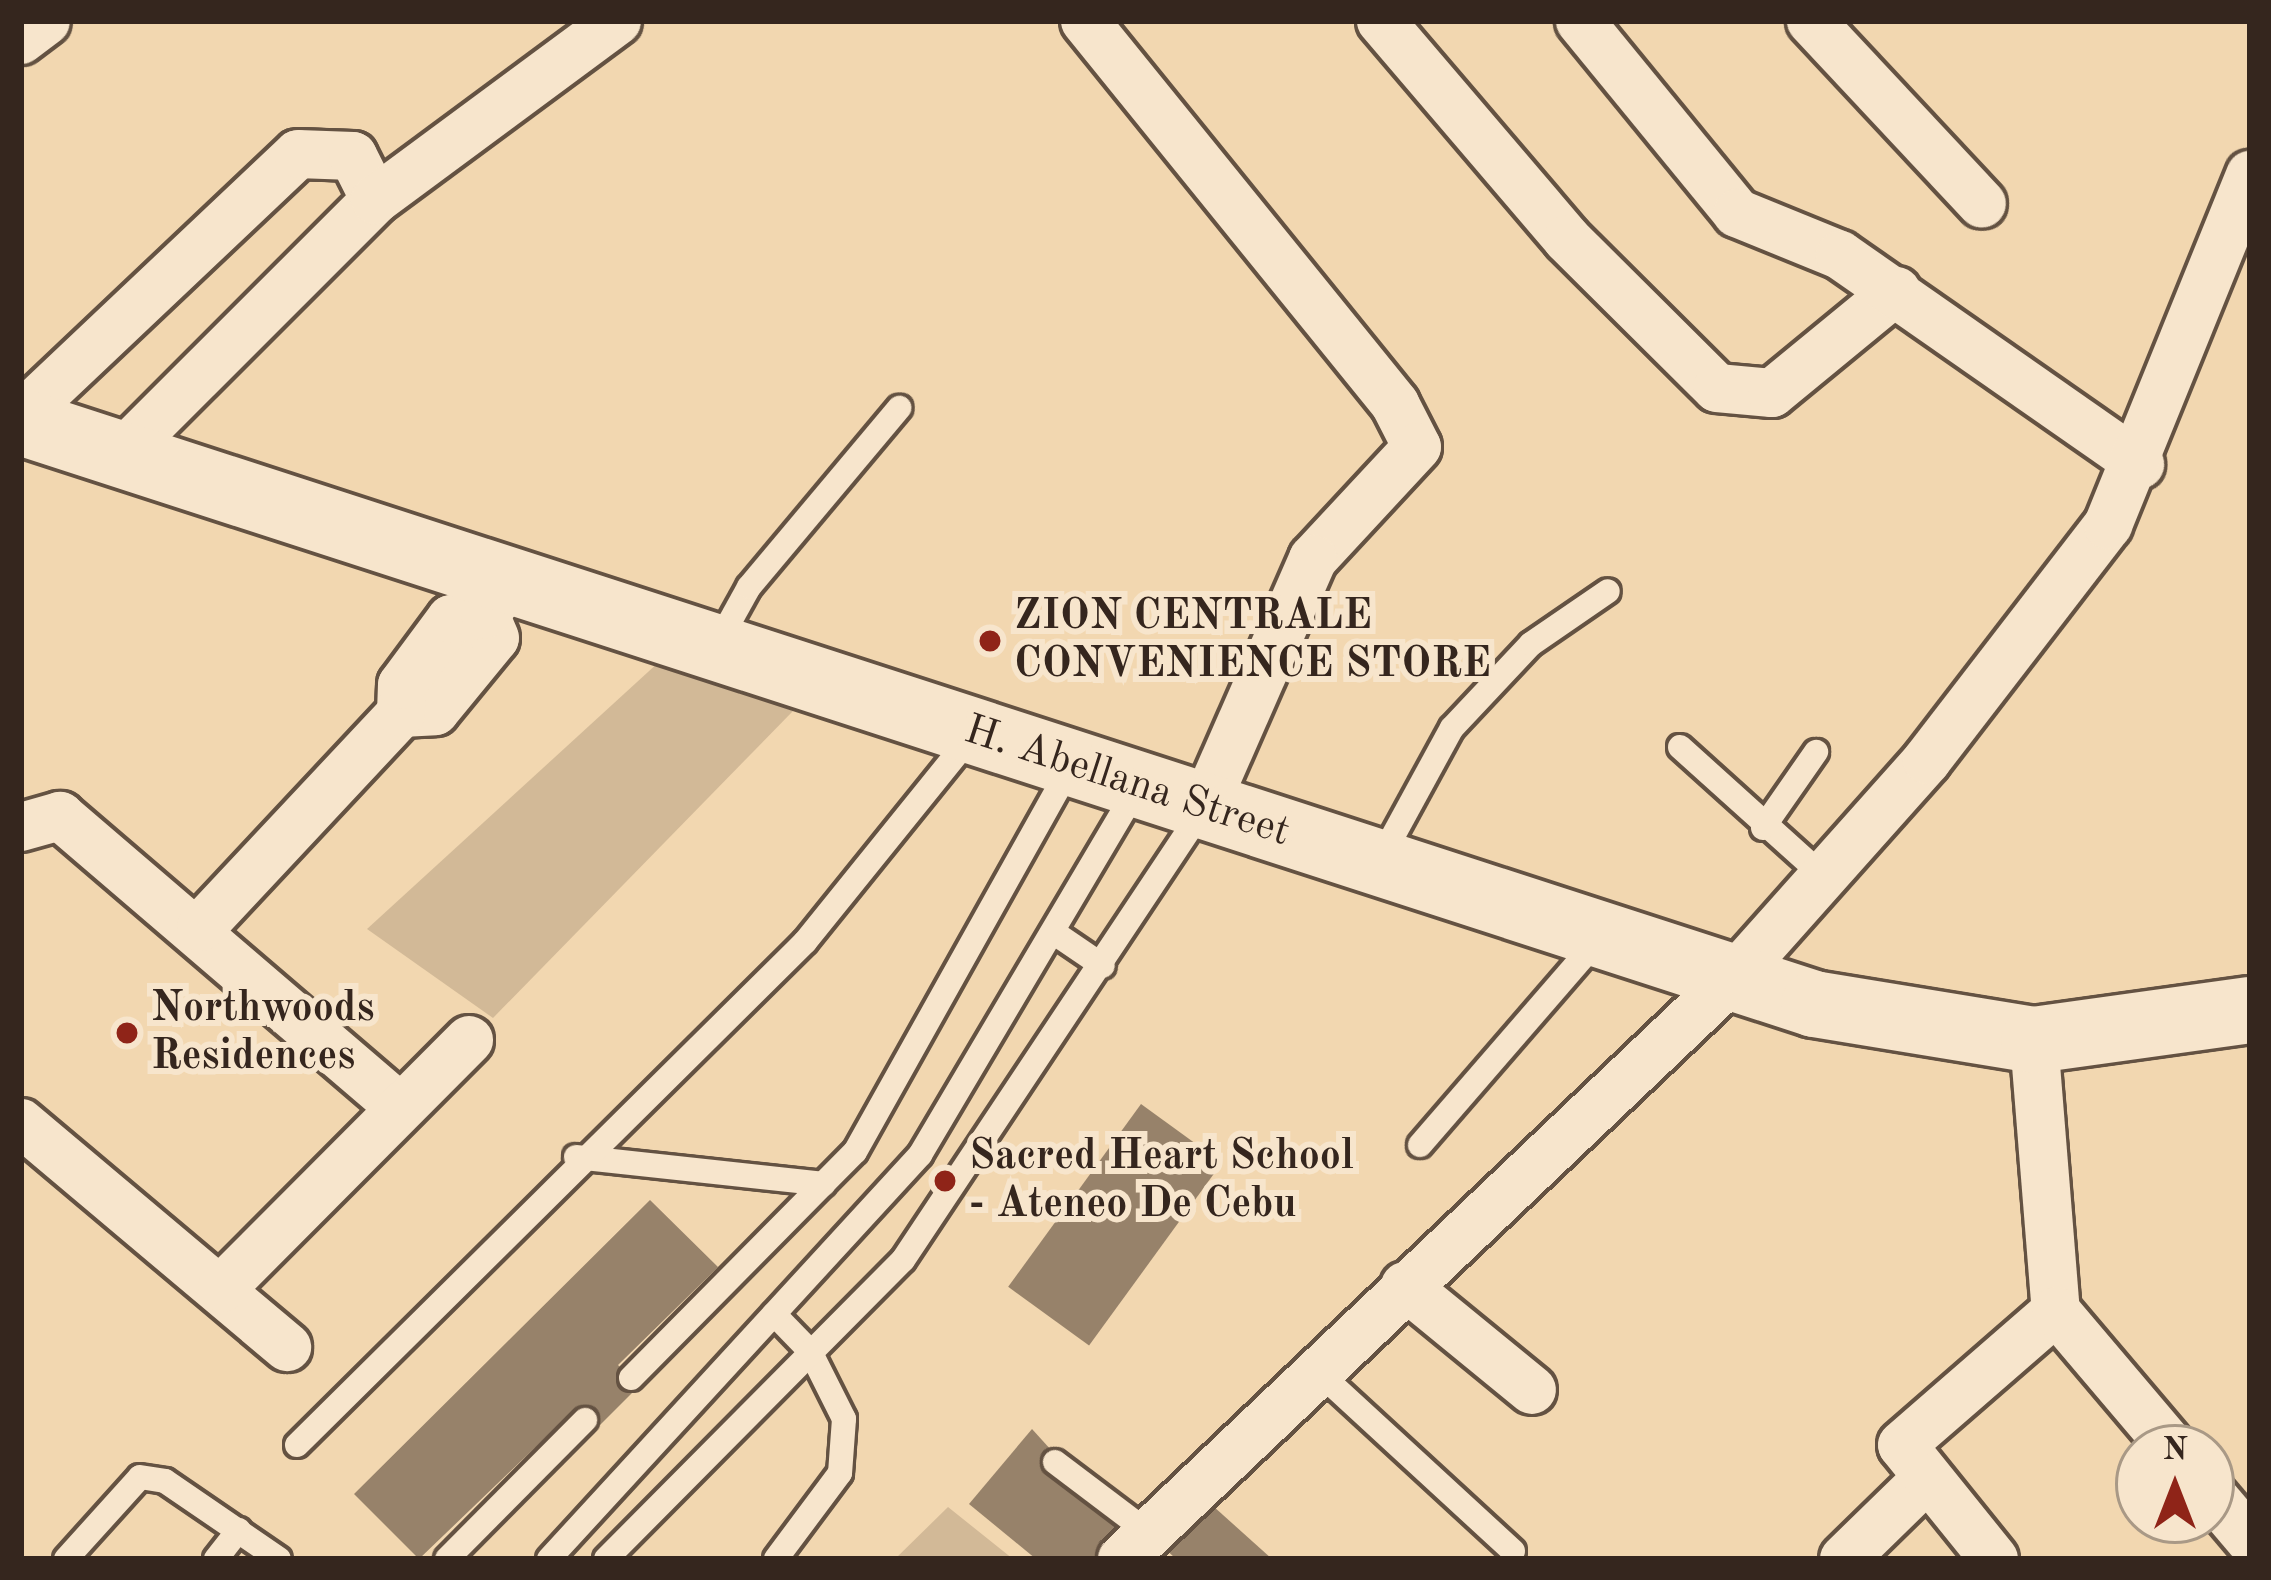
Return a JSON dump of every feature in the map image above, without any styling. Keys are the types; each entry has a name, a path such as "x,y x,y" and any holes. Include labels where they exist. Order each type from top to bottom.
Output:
{"main road":[{"name":"H. Abellana Street","path":"21,418 117,458 499,598 717,645 1732,978 1909,1028 2034,1040 2244,1019"}],"street":[{"path":"21,40 46,21"},
{"path":"117,458 375,200 616,21"},
{"path":"1085,21 1395,404 1417,446 1313,560 1204,807"},
{"path":"1381,21 1567,238 1717,388 1772,393 1896,291"},
{"path":"1580,21 1737,213 1896,291 2140,464"},
{"path":"1811,21 1982,204"},
{"path":"21,418 298,154 353,157 375,200"},
{"path":"1135,1546 1315,1369 1732,978 1927,760 2108,525 2140,464 2250,175"},
{"path":"201,927 401,712 435,710 495,638 499,598"},
{"path":"21,827 39,813 60,816 201,927 400,1107"},
{"path":"222,1288 469,1040"},
{"path":"2034,1040 2056,1311 2152,1424"},
{"path":"21,1123 222,1288 286,1347"},
{"path":"1405,1286 1532,1390"},
{"path":"1994,1559 1922,1484 1902,1456 1904,1435 2056,1311"},
{"path":"1844,1559 1922,1484"}],"lane":[{"path":"717,645 749,587 899,408"},
{"path":"1379,864 1452,728 1532,644 1608,591"},
{"path":"297,1445 577,1156 806,942 975,732"},
{"path":"1680,748 1822,875"},
{"path":"1763,827 1816,752"},
{"path":"631,1378 856,1152 1072,764"},
{"path":"549,1559 920,1155 1138,786"},
{"path":"606,1559 810,1352 960,1189 1204,807"},
{"path":"1053,932 1103,966"},
{"path":"1420,1145 1602,936"},
{"path":"577,1156 824,1184"},
{"path":"774,1314 810,1352 844,1419 840,1472 776,1559"},
{"path":"1315,1369 1513,1550"},
{"path":"447,1559 585,1420"},
{"path":"1055,1462 1135,1546"},
{"path":"66,1559 140,1477 238,1530 279,1559"},
{"path":"216,1559 238,1530"}],"shaded area":[{"path":"660,661 793,711 493,1018 367,929"},
{"path":"948,1507 1013,1559 895,1559"}],"building":[{"path":"1141,1104 1222,1163 1089,1346 1008,1287"},
{"path":"650,1200 718,1267 618,1365 639,1386 595,1430 574,1410 419,1559 354,1494"},
{"path":"1032,1429 1120,1526 1093,1559 1036,1559 969,1504"},
{"path":"1203,1497 1272,1559 1176,1559 1160,1544"}],"place":[{"name":"ZION CENTRALE CONVENIENCE STORE","path":"990,641"},
{"name":"Northwoods Residences","path":"127,1033"},
{"name":"Sacred Heart School - Ateneo De Cebu","path":"945,1181"}]}
